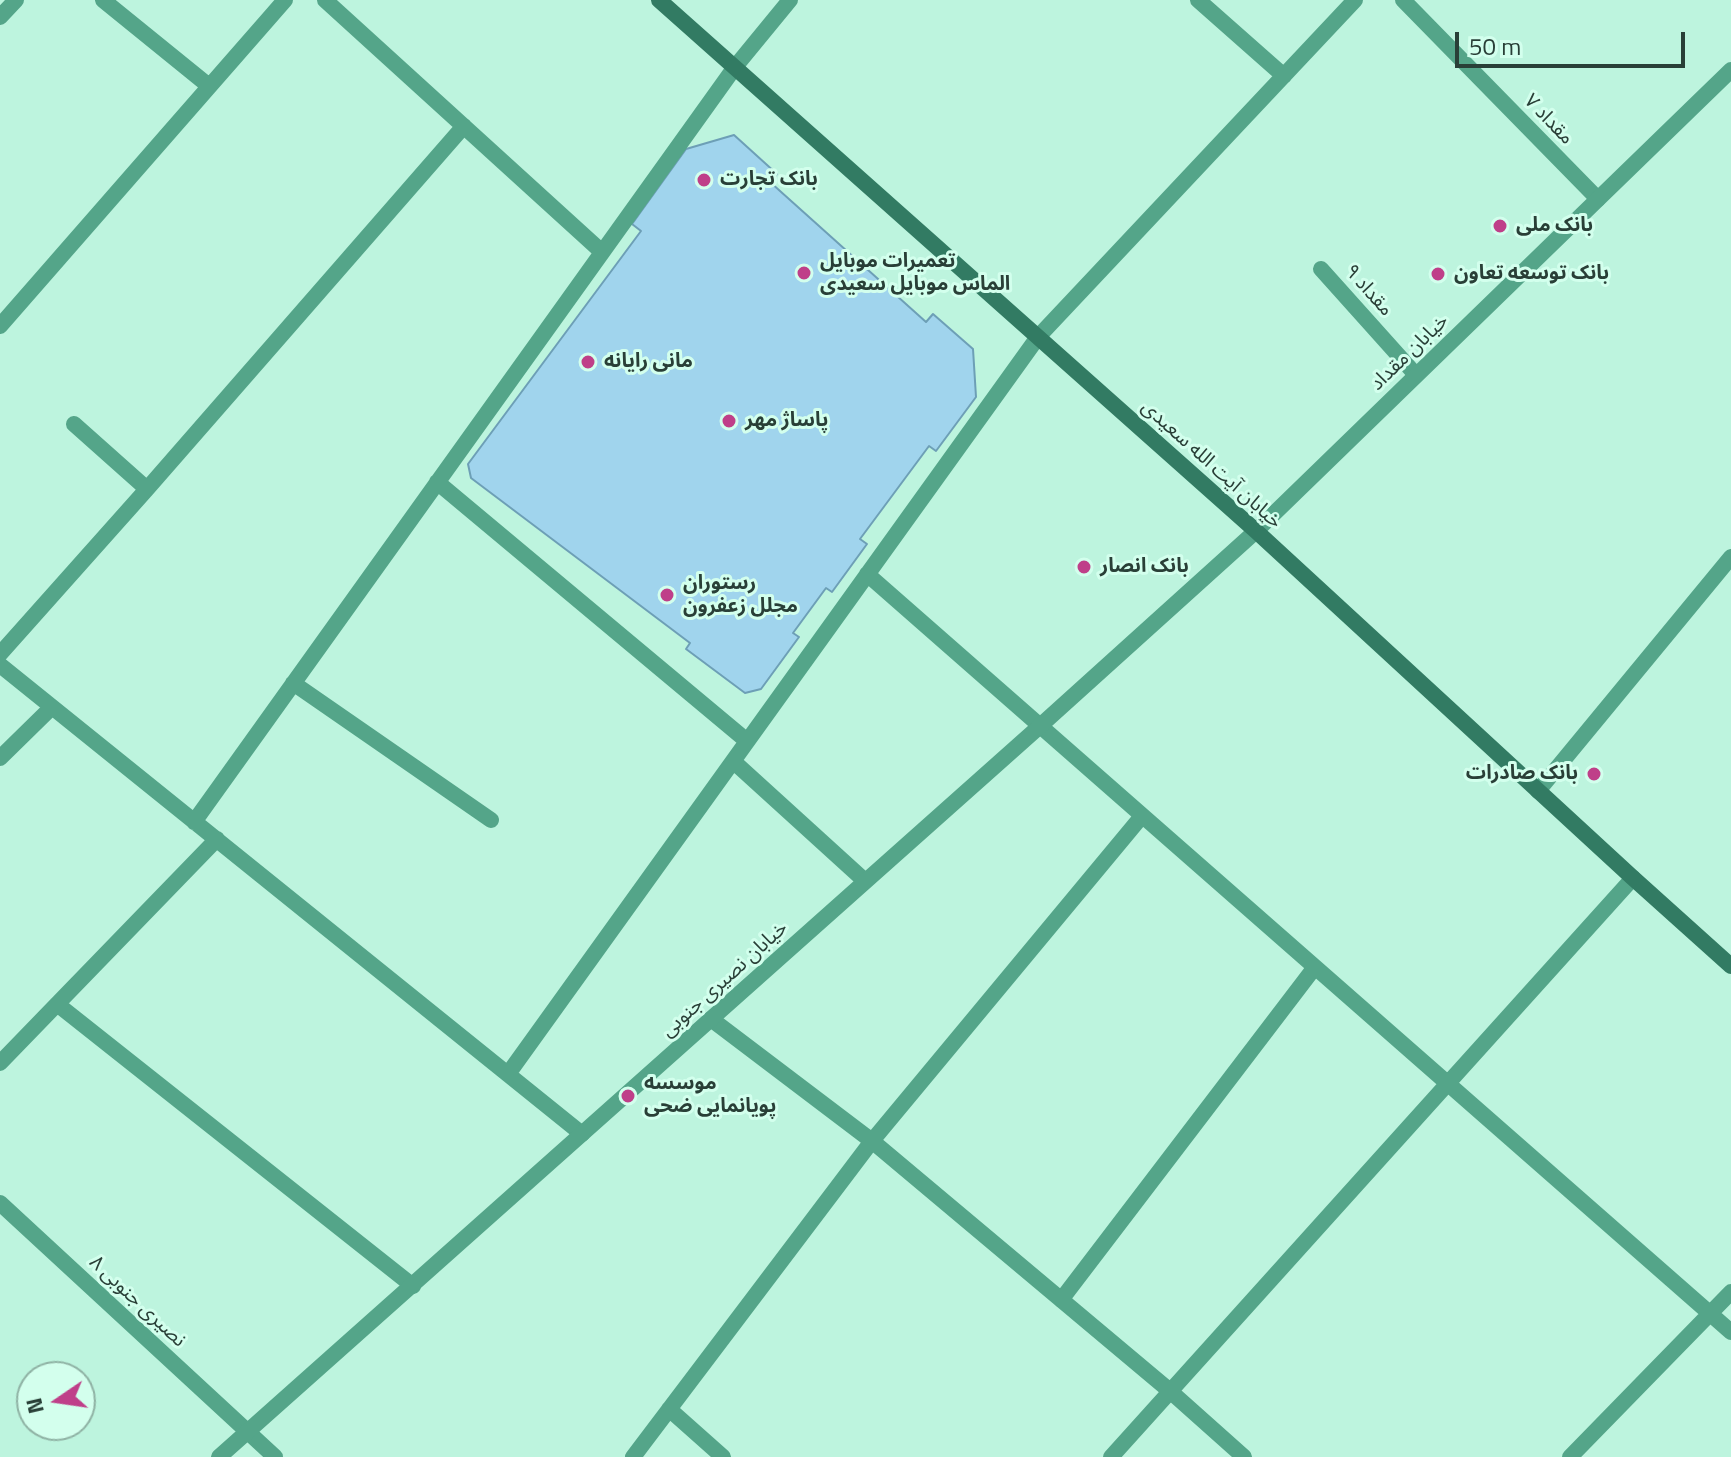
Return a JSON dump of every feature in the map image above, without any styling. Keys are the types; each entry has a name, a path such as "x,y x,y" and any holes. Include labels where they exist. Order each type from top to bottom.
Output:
{"main road":[{"name":"خیابان آیت الله سعیدی","path":"659,0 1256,531 1731,966"}],"street":[{"path":"0,17 16,0"},
{"path":"103,0 209,86"},
{"path":"0,326 285,0"},
{"path":"325,0 602,252"},
{"path":"194,822 735,67 790,0"},
{"path":"1198,0 1284,76"},
{"path":"508,1074 1038,337 1355,0"},
{"name":"۷ مقداد","path":"1403,0 1598,199"},
{"name":"خیابان مقداد","path":"1256,531 1731,70"},
{"path":"0,654 464,126"},
{"name":"مقداد ۹","path":"1321,269 1416,375"},
{"path":"74,424 147,489"},
{"path":"437,482 747,741"},
{"name":"خیابان نصیری جنوبی","path":"219,1457 1256,531"},
{"path":"1538,791 1731,557"},
{"path":"867,574 1731,1332"},
{"path":"0,665 582,1134"},
{"path":"293,683 491,820"},
{"path":"0,758 52,707"},
{"path":"733,761 865,881"},
{"path":"633,1457 872,1141 1142,816"},
{"path":"0,1063 217,839"},
{"path":"1111,1457 1633,878"},
{"path":"1061,1300 1315,967"},
{"path":"57,1004 413,1286"},
{"path":"711,1019 872,1141 1244,1457"},
{"name":"نصیری جنوبی ۸","path":"0,1203 275,1457"},
{"path":"1570,1457 1731,1292"},
{"path":"669,1409 723,1457"}],"building":[{"name":"پاساژ مهر","path":"734,135 777,174 770,182 926,322 933,314 973,349 976,397 936,451 929,446 860,539 867,544 832,592 826,588 793,633 799,637 761,689 745,693 686,649 690,643 471,478 468,464 641,231 632,224 686,149"}],"place":[{"name":"بانک تجارت","path":"704,180"},
{"name":"بانک ملی","path":"1500,226"},
{"name":"تعمیرات موبایل الماس موبایل سعیدی","path":"804,273"},
{"name":"بانک توسعه تعاون","path":"1438,274"},
{"name":"مانی رایانه","path":"588,362"},
{"name":"پاساژ مهر","path":"729,421"},
{"name":"بانک انصار","path":"1084,567"},
{"name":"رستوران مجلل زعفرون","path":"667,595"},
{"name":"بانک صادرات","path":"1594,774"},
{"name":"موسسه پویانمایی ضحی","path":"628,1096"}]}
